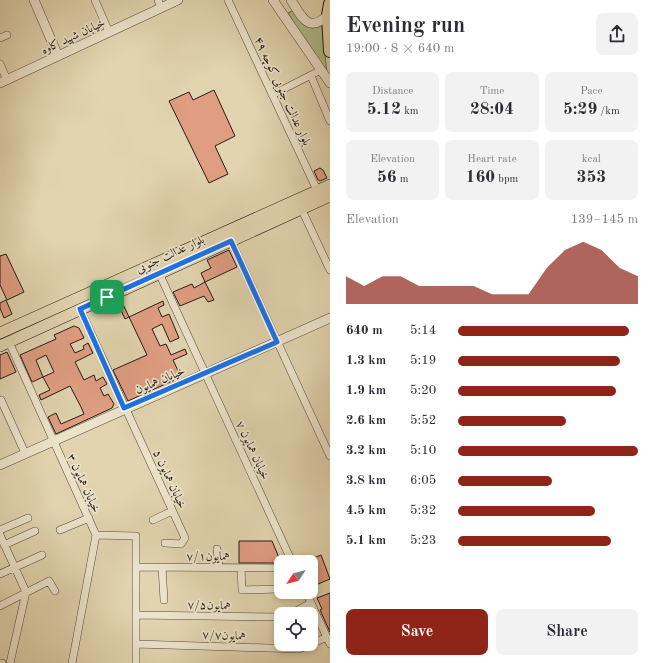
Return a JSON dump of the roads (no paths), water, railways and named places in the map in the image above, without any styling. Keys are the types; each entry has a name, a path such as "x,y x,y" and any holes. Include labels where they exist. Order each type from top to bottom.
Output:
{"highway":[{"path":"329,10 330,51"}],"main road":[{"name":"بلوار عدالت جنوبی","path":"4,344 80,309 105,293 330,184"},
{"name":"بلوار عدالت جنوبی","path":"0,333 159,273 330,196"}],"street":[{"path":"34,0 58,56"},
{"path":"95,0 109,32"},
{"name":"خیابان شهید کاوه","path":"3,81 109,32 160,4 178,0"},
{"name":"بلوار عدالت جنوبی کوچه ۴۹","path":"228,0 317,190"},
{"path":"273,0 330,83"},
{"path":"279,10 290,8 291,0"},
{"path":"291,0 304,21 311,24 322,21 329,10"},
{"path":"0,64 3,81"},
{"path":"272,95 321,70"},
{"path":"311,76 330,121"},
{"path":"302,208 330,270"},
{"path":"231,241 330,456"},
{"name":"خیابان همایون ۷","path":"159,273 289,555"},
{"name":"خیابان همایون ۵","path":"80,309 124,408 185,538 181,544 165,543"},
{"name":"خیابان همایون","path":"0,465 124,408 205,374 330,318"},
{"name":"خیابان همایون ۳","path":"4,344 31,393 96,535"},
{"path":"1,400 25,453"},
{"path":"153,520 172,511"},
{"path":"0,530 28,518"},
{"path":"60,530 88,518"},
{"path":"4,549 35,531"},
{"path":"0,535 4,549 26,592 10,663"},
{"path":"72,663 96,535 136,536 136,663"},
{"path":"218,549 219,568"},
{"path":"0,574 42,555"},
{"name":"همایون۷/۱","path":"136,567 274,568"},
{"path":"162,567 164,600"},
{"path":"241,568 242,590 274,589"},
{"path":"0,606 49,581 55,591"},
{"path":"309,599 330,644"},
{"path":"303,607 311,603"},
{"name":"همایون۷/۵","path":"136,615 274,617"},
{"name":"همایون۷/۷","path":"318,641 327,637"},
{"name":"همایون۷/۷","path":"136,644 274,648"}]}
